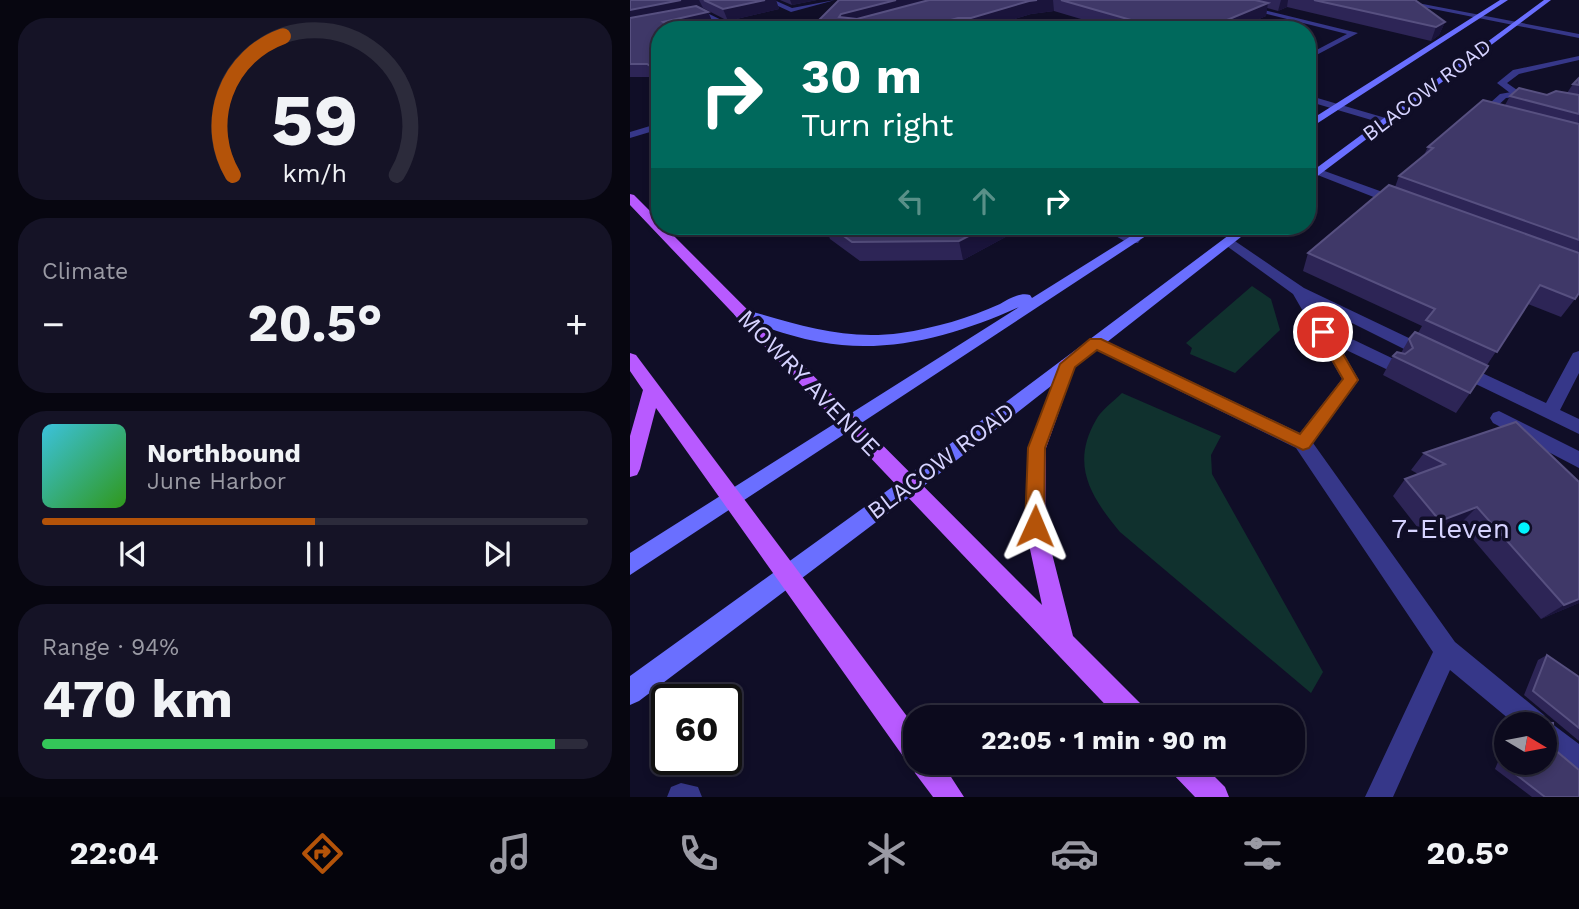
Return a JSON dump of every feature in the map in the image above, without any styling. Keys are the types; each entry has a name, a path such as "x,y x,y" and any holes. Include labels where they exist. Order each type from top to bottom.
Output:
{"main road":[{"name":"BLACOW ROAD","path":"1316,121 1505,0"},
{"name":"BLACOW ROAD","path":"1316,174 1548,0"},
{"name":"MOWRY AVENUE","path":"630,198 651,220"},
{"name":"MOWRY AVENUE","path":"666,235 1124,705"},
{"path":"630,565 1141,235"},
{"name":"BLACOW ROAD","path":"630,692 909,486 1237,235"},
{"path":"742,314 820,337 869,341 904,338 942,331 1007,307 1085,270"},
{"path":"630,359 903,733"},
{"path":"1063,642 1035,526 1035,514 1037,448 1068,364"},
{"path":"630,469 652,390"},
{"path":"934,775 950,797"},
{"path":"1194,775 1215,797"}],"street":[{"path":"768,0 791,10 832,0"},
{"path":"1213,0 1303,21"},
{"path":"1391,0 1579,36"},
{"path":"1416,5 1429,0"},
{"path":"679,17 703,13 718,21"},
{"path":"1316,24 1354,33 1316,53"},
{"path":"1318,43 1330,46"},
{"name":"BLACOW ROAD","path":"1517,94 1501,83 1516,72 1579,58"},
{"path":"1498,116 1485,112 1503,96 1517,94 1579,108"},
{"path":"1316,101 1385,121"},
{"path":"630,135 651,129"},
{"path":"1319,172 1414,208"},
{"path":"1123,235 1133,240"},
{"path":"1229,241 1299,291 1579,427"},
{"path":"1299,291 1351,380 1303,443"},
{"path":"1323,332 1392,365"},
{"path":"1096,343 1303,443 1446,651 1520,712"},
{"path":"1550,414 1579,357"},
{"path":"1499,418 1579,460"},
{"path":"1379,797 1446,651"},
{"path":"1558,744 1579,761"}],"green space":[{"path":"1252,286 1271,299 1280,330 1235,373 1190,354 1192,348 1186,343"},
{"path":"1122,393 1221,436 1211,455 1212,474 1323,672 1311,693 1120,532 1100,506 1087,480 1085,452 1088,436 1098,416"}],"building":[{"path":"630,0 681,0 630,10"},
{"path":"704,0 765,0 723,9"},
{"path":"839,0 896,0 841,14 839,17 857,19 929,0 1037,0 971,18 947,21 818,21"},
{"path":"1061,0 1255,0 1268,3 1225,21 1134,21"},
{"path":"1314,0 1415,0 1445,22 1436,27"},
{"path":"696,6 708,12 668,21 651,21 651,66 630,64 630,18"},
{"path":"1519,88 1547,95 1556,91 1579,95 1579,114 1510,96"},
{"path":"1483,100 1579,124 1579,240 1399,176"},
{"path":"1389,185 1579,253 1579,293 1575,299 1540,285 1497,352 1426,320 1435,309 1308,253"},
{"path":"842,235 971,235 959,241 852,242"},
{"path":"1415,332 1488,366 1470,393 1393,356 1397,352 1405,354 1413,348 1409,339"},
{"path":"1516,422 1579,482 1579,599 1564,605 1477,507 1440,521 1405,479 1445,464 1424,453"},
{"path":"1547,655 1579,677 1579,728 1533,691"},
{"path":"1558,752 1579,770 1579,797 1545,797 1517,775 1558,775"}],"place":[{"name":"7-Eleven","path":"1524,528"}],"route":[{"path":"1035,526 1037,448 1068,364 1096,343 1303,443 1351,380 1323,332"}]}
